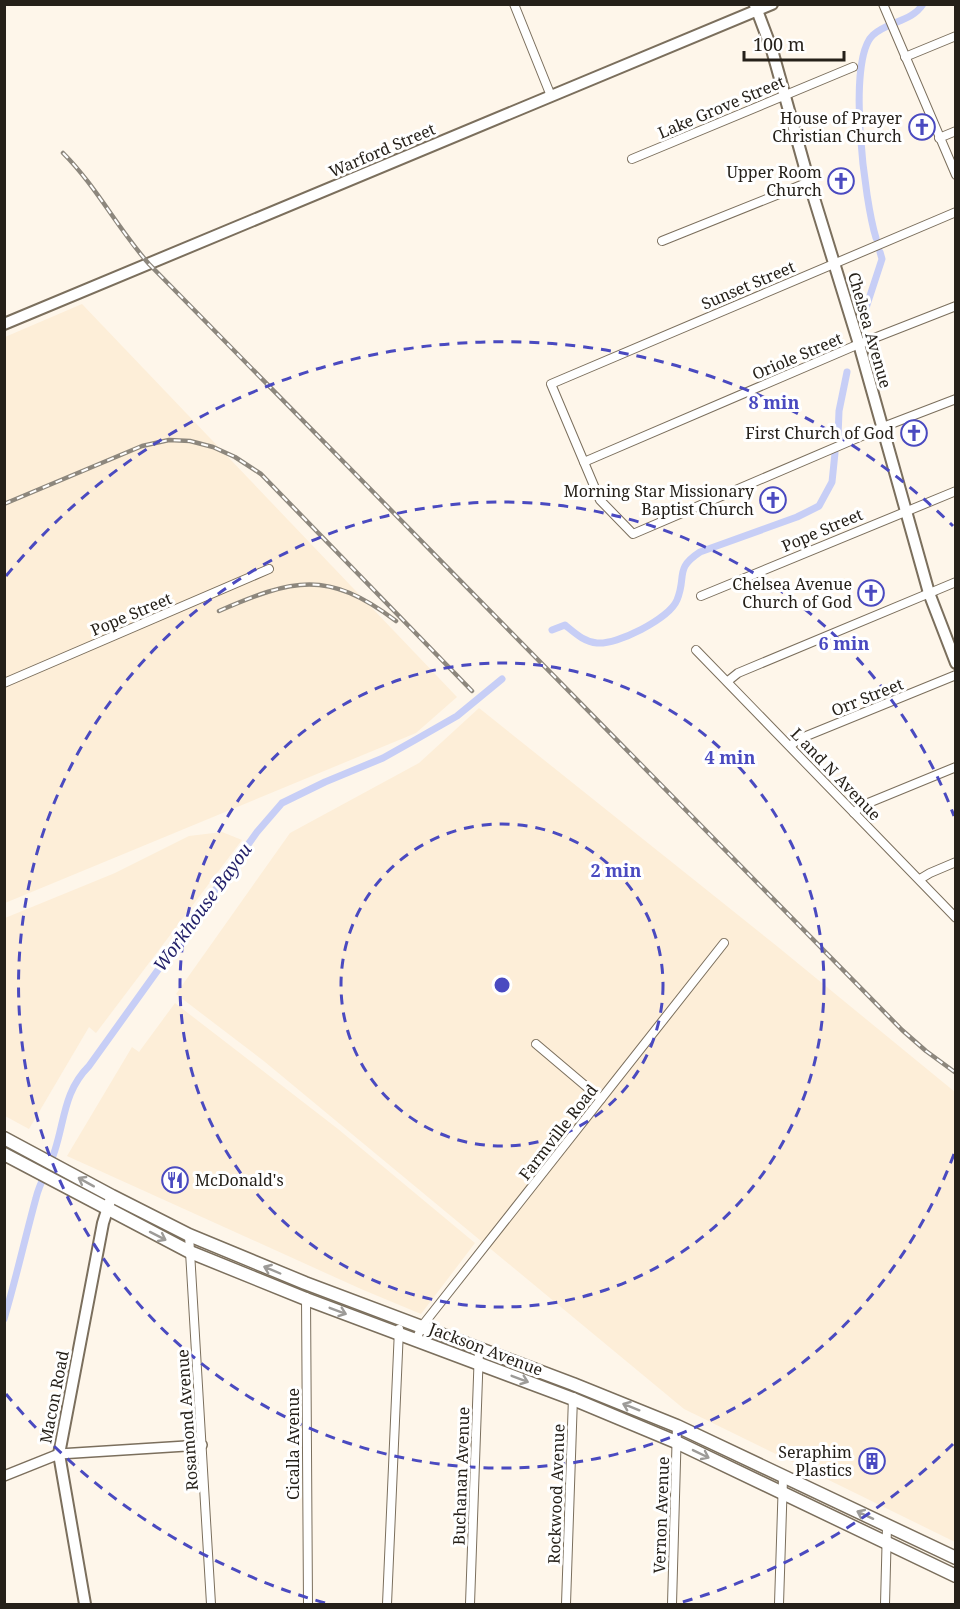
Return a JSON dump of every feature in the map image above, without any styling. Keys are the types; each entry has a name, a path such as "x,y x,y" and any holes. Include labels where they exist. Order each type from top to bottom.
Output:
{"main road":[{"name":"Warford Street","path":"4,324 551,96 756,7 772,4"},
{"name":"Chelsea Avenue","path":"756,7 772,50 809,182 835,263 929,593 956,663"},
{"name":"Jackson Avenue","path":"4,1138 112,1197 189,1235 305,1283 573,1384 677,1426 956,1558"},
{"name":"Jackson Avenue","path":"4,1154 190,1251 306,1299 573,1399 676,1442 956,1576"},
{"name":"Macon Road","path":"85,1605 59,1454 106,1209 112,1197"}],"street":[{"path":"514,4 551,96"},
{"path":"883,4 956,175"},
{"path":"905,57 956,36"},
{"name":"Lake Grove Street","path":"632,159 853,67"},
{"path":"939,138 956,131"},
{"path":"662,242 809,182"},
{"name":"Sunset Street","path":"584,462 551,384 956,212"},
{"name":"Oriole Street","path":"584,462 956,306"},
{"path":"584,462 600,500 633,534 956,399"},
{"name":"Pope Street","path":"701,596 956,490"},
{"name":"Pope Street","path":"4,684 268,569"},
{"path":"728,681 738,673 956,582"},
{"name":"L and N Avenue","path":"696,650 956,918"},
{"name":"Orr Street","path":"790,746 799,739 956,675"},
{"path":"854,813 861,806 956,767"},
{"path":"920,879 956,862"},
{"name":"Farmville Road","path":"416,1340 422,1326 724,943"},
{"path":"536,1044 601,1100"},
{"name":"Rosamond Avenue","path":"189,1235 211,1605"},
{"name":"Cicalla Avenue","path":"305,1283 308,1605"},
{"path":"387,1605 397,1333 403,1320"},
{"name":"Buchanan Avenue","path":"470,1605 480,1349"},
{"name":"Rockwood Avenue","path":"566,1605 573,1384"},
{"name":"Vernon Avenue","path":"672,1605 677,1426"},
{"path":"4,1476 59,1454 202,1445"},
{"path":"779,1605 783,1478"},
{"path":"885,1605 887,1526"}],"shaded area":[{"path":"82,304 457,697 416,733 5,903 5,337"},
{"path":"479,708 955,1092 955,1542 684,1409 265,1062 176,994 290,833 419,763"},
{"path":"222,832 242,840 96,1033 89,1027 29,1129 5,1116 5,918 115,873 189,836"},
{"path":"175,1003 338,1129 475,1243 421,1314 67,1156 132,1047 139,1052"}],"waterway":[{"name":"Workhouse Bayou","path":"876,238 867,195 860,133 859,101 865,49 873,35 879,30 913,14 923,4"},
{"name":"Workhouse Bayou","path":"865,311 882,259 880,252"},
{"name":"Workhouse Bayou","path":"838,437 839,411 847,372"},
{"name":"Workhouse Bayou","path":"552,630 565,625 588,641 606,643 642,629 672,607 680,592 684,568 700,552 797,517 819,506 832,482 835,453"},
{"name":"Workhouse Bayou","path":"4,1319 38,1192 53,1156 66,1106 75,1085 257,832 282,803 383,758 415,740 457,716 502,679"}],"railway":[{"path":"63,153 86,179 149,264 902,1030 956,1073"},
{"path":"4,504 142,446 169,440 190,441 213,447 235,457 261,474 472,691"},
{"path":"219,611 268,592 289,586 309,584 350,593 372,604 396,621"}],"place":[{"name":"House of Prayer Christian Church","path":"922,127"},
{"name":"Upper Room Church","path":"841,181"},
{"name":"First Church of God","path":"914,433"},
{"name":"Morning Star Missionary Baptist Church","path":"773,500"},
{"name":"Chelsea Avenue Church of God","path":"871,593"},
{"name":"McDonald's","path":"175,1180"},
{"name":"Seraphim Plastics","path":"872,1461"}]}
